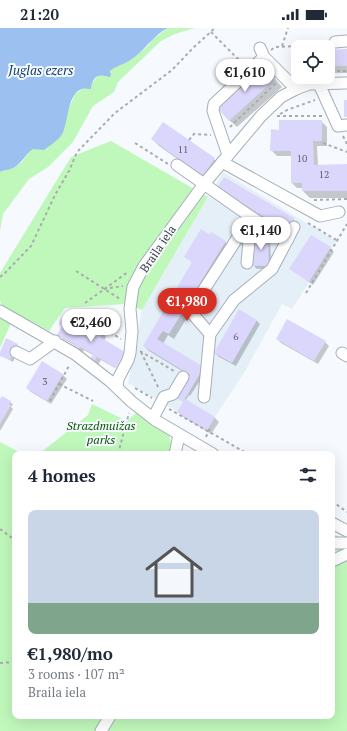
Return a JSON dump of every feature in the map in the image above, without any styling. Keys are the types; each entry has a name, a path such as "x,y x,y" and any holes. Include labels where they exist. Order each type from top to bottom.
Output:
{"street":[{"path":"335,42 347,42"},
{"path":"296,89 262,52 249,71 214,104 213,111 222,135 225,159 320,216 339,212"},
{"name":"Braila iela","path":"335,83 347,83"},
{"name":"Braila iela","path":"117,383 128,360 136,348 130,309 133,287 144,266 204,184 261,116 281,97 309,84"},
{"path":"319,84 338,126 347,126"},
{"path":"176,165 251,217 288,239"},
{"path":"247,263 251,217"},
{"path":"210,334 190,311 251,217"},
{"path":"204,397 210,334 234,300 272,269 294,227"},
{"path":"0,312 55,341 75,354 117,383 132,402 153,418 208,451"},
{"path":"16,352 30,359 55,341"},
{"path":"153,418 162,400 173,394 183,377"},
{"path":"176,451 179,435"},
{"path":"335,525 347,532"},
{"path":"335,543 347,543"},
{"path":"335,560 347,554"},
{"path":"100,731 108,719"}],"path":[{"path":"0,277 31,246 43,223 54,196 69,172 77,152 115,113 172,70 215,28"},
{"path":"282,46 288,28"},
{"path":"211,32 249,71"},
{"path":"262,52 274,47 291,46"},
{"path":"190,140 194,134 222,135 284,76"},
{"path":"325,97 287,110 275,116 334,116"},
{"path":"135,143 169,165 176,165"},
{"path":"323,143 347,152"},
{"path":"306,293 347,224"},
{"path":"85,302 132,269"},
{"path":"76,271 121,299"},
{"path":"103,289 126,286"},
{"path":"126,321 100,326 183,377"},
{"path":"136,348 161,395 162,400"},
{"path":"50,401 75,354"},
{"path":"117,383 162,400 207,432 242,451"},
{"path":"59,384 93,402"},
{"path":"119,451 132,402"},
{"path":"335,503 347,512"},
{"path":"0,529 12,538"},
{"path":"0,663 12,662"}],"shaded area":[{"path":"223,172 336,241 292,309 282,304 244,373 207,429 128,383 142,310"}],"green space":[{"path":"168,28 195,28 175,34 161,41 118,82 114,92 93,106 73,142 48,167 29,179 3,214 0,231 0,172 20,164 33,148 64,128 67,113 75,94 92,83 98,76 129,61 148,46 153,39"},
{"path":"111,141 208,197 142,310 125,304 65,308 49,331 2,306 0,300 0,273 71,157"},
{"path":"0,315 12,321 0,348"},
{"name":"Strazdmuižas parks","path":"92,404 127,421 136,413 169,434 172,449 170,451 43,451 88,415"},
{"path":"0,442 17,451 12,451 12,719 335,719 335,535 347,542 347,731 0,731"}],"water":[{"name":"Juglas ezers","path":"0,28 168,28 129,61 115,67 110,71 111,76 96,77 91,89 83,89 77,92 70,103 64,131 57,140 44,150 33,149 16,166 0,172"}],"building":[{"path":"347,49 347,66 335,66 335,50"},
{"path":"262,64 275,79 229,121 215,106"},
{"path":"344,100 347,100 347,117 344,117"},
{"path":"279,120 322,120 322,141 313,141 314,165 347,164 347,191 302,191 302,183 291,183 291,151 270,151 271,129 279,130"},
{"path":"163,122 215,158 203,176 151,139"},
{"path":"224,177 294,218 290,224 285,221 281,227 217,188"},
{"path":"201,229 209,234 211,232 226,241 169,334 163,331 157,339 204,367 185,399 215,417 207,431 177,412 183,402 175,397 190,375 143,346 192,262 184,257"},
{"path":"268,235 269,266 253,266 252,236"},
{"path":"311,235 331,247 309,282 289,269"},
{"path":"239,309 257,320 232,363 214,353"},
{"path":"66,318 91,333 95,327 103,332 100,337 125,352 116,368 97,357 94,362 90,360 93,354 80,347 78,351 72,348 74,344 57,335 62,326 59,324 61,319 65,320"},
{"path":"287,319 326,341 314,361 276,339"},
{"path":"6,338 18,344 10,360 0,356 0,352"},
{"path":"42,361 63,374 47,401 26,388"},
{"path":"2,396 11,401 9,405 11,405 0,424 0,399"}]}
